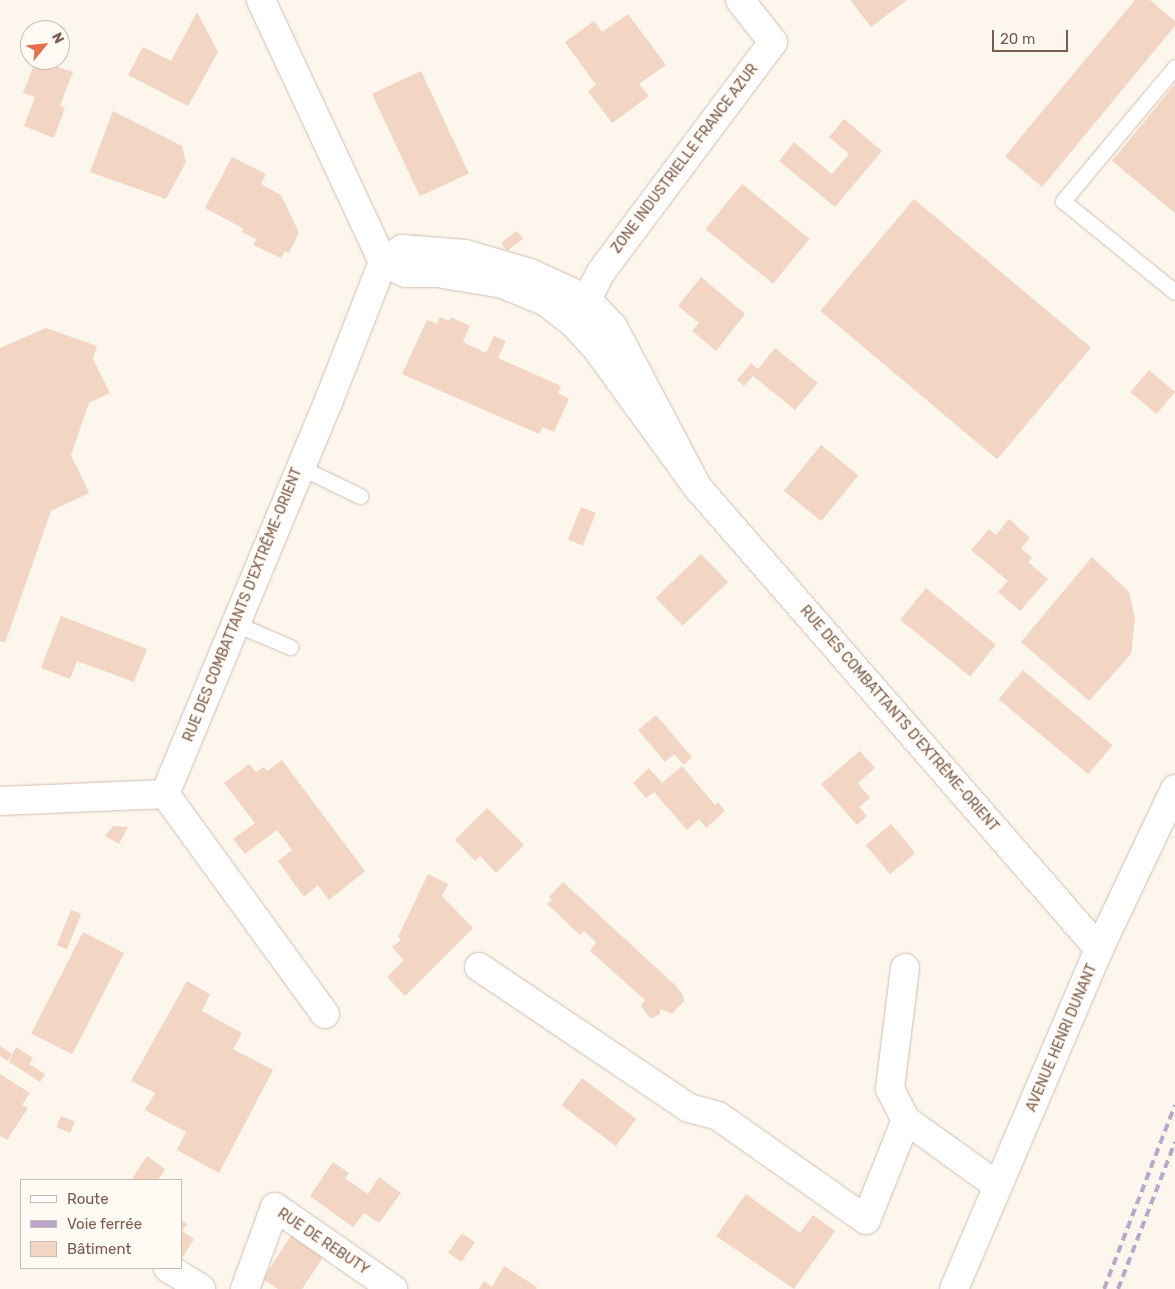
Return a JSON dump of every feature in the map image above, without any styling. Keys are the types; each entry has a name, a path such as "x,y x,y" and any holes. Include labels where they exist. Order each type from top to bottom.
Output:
{"street":[{"path":"261,0 383,262"},
{"name":"ZONE INDUSTRIELLE FRANCE AZUR","path":"574,325 601,272 773,42 740,0"},
{"name":"RUE DES COMBATTANTS D'EXTRÊME-ORIENT","path":"166,794 383,262 402,249 465,254 530,272 587,299 613,327 698,488"},
{"name":"RUE DES COMBATTANTS D'EXTRÊME-ORIENT","path":"383,262 406,273 438,273 503,284 546,302 574,325 597,349 698,488 1100,949"},
{"name":"AVENUE HENRI DUNANT","path":"954,1289 1100,949 1175,789"},
{"path":"0,801 166,794 325,1014"},
{"path":"479,967 689,1108 718,1116 866,1220 906,1120"},
{"path":"906,968 890,1089 906,1120 998,1186"},
{"name":"RUE DE REBUTY","path":"245,1289 275,1207 393,1289"},
{"path":"170,1269 201,1289"}],"lane":[{"path":"1175,67 1063,201 1175,292"},
{"path":"300,467 360,496"},
{"path":"236,624 290,646"}],"building":[{"path":"850,0 907,0 871,27"},
{"path":"1135,0 1150,0 1175,21 1175,26 1042,187 1005,156"},
{"path":"197,12 218,52 188,106 128,75 143,47 171,61"},
{"path":"628,14 666,65 639,84 649,96 612,123 588,91 596,85 565,42 594,21 602,32"},
{"path":"32,70 67,70 73,72 60,106 65,108 54,138 24,126 35,97 23,93"},
{"path":"421,71 469,173 420,196 372,94"},
{"path":"1175,84 1175,213 1112,161"},
{"path":"113,111 182,146 186,162 166,199 90,172"},
{"path":"844,119 882,151 835,207 779,161 794,142 832,174 849,154 829,137"},
{"path":"232,157 266,174 261,184 281,195 299,233 289,253 285,251 281,258 253,245 256,239 242,232 244,229 205,208"},
{"path":"742,184 810,239 773,284 705,229"},
{"path":"914,199 1091,347 997,459 820,311"},
{"path":"517,231 523,239 507,251 501,243"},
{"path":"701,277 745,314 716,351 692,331 699,323 678,306"},
{"path":"440,317 449,321 451,317 470,326 463,342 486,353 494,336 506,341 498,358 561,386 558,393 569,399 554,432 543,427 539,434 402,374 427,320 437,324"},
{"path":"46,328 97,346 93,359 110,393 89,403 71,455 89,493 51,511 5,643 0,641 0,348"},
{"path":"775,348 818,383 795,410 753,376 744,386 737,380 751,363 758,369"},
{"path":"1149,370 1175,392 1156,414 1130,392"},
{"path":"821,445 858,475 821,521 784,491"},
{"path":"581,507 596,513 583,545 568,539"},
{"path":"1009,519 1030,538 1021,548 1032,558 1028,562 1048,579 1020,611 998,592 1008,581 971,550 989,529 996,535"},
{"path":"701,554 728,582 683,626 656,598"},
{"path":"1092,557 1129,592 1135,619 1131,654 1089,701 1021,642"},
{"path":"926,588 996,645 970,677 900,620"},
{"path":"61,616 147,649 134,682 77,661 70,679 41,668"},
{"path":"1023,670 1113,745 1088,774 999,699"},
{"path":"656,715 692,757 684,765 674,754 665,762 638,730"},
{"path":"860,751 875,768 858,783 870,798 859,807 867,816 857,825 821,784"},
{"path":"282,760 365,871 329,900 318,885 304,897 278,861 292,850 277,830 245,854 233,839 255,823 224,783 249,764 256,772 264,767 267,771"},
{"path":"682,766 715,805 718,802 725,811 706,828 699,819 687,830 654,792 646,798 633,783 649,768 662,783"},
{"path":"487,808 524,845 496,873 480,856 475,861 455,840"},
{"path":"891,824 915,853 890,874 866,845"},
{"path":"113,826 128,827 119,844 105,836"},
{"path":"428,874 448,884 442,896 473,928 405,996 387,977 404,960 392,947 401,940 398,937"},
{"path":"563,882 675,985 683,995 684,1001 672,1014 660,1009 660,1014 651,1019 641,1006 645,1000 590,951 596,942 584,931 580,935 547,904 552,900 549,897"},
{"path":"71,910 81,914 67,949 57,945"},
{"path":"83,932 124,953 72,1054 31,1034"},
{"path":"187,981 210,994 202,1011 242,1033 233,1049 273,1070 219,1173 177,1150 186,1132 145,1110 155,1093 131,1081"},
{"path":"0,1046 12,1054 8,1061 0,1056"},
{"path":"16,1047 33,1058 29,1064 45,1074 40,1082 9,1062"},
{"path":"0,1074 30,1093 22,1105 28,1108 7,1140 0,1136"},
{"path":"582,1078 636,1119 616,1146 562,1105"},
{"path":"61,1116 75,1122 70,1133 56,1127"},
{"path":"147,1156 165,1169 159,1179 132,1179"},
{"path":"333,1162 349,1173 345,1178 368,1194 379,1177 401,1193 379,1223 364,1213 353,1227 310,1196"},
{"path":"746,1194 800,1233 813,1215 835,1231 794,1289 716,1236"},
{"path":"182,1221 187,1224 182,1231"},
{"path":"182,1231 194,1239 182,1258"},
{"path":"462,1233 475,1242 461,1262 448,1253"},
{"path":"292,1234 324,1256 302,1289 278,1289 263,1279"},
{"path":"504,1266 537,1287 536,1289 479,1289 484,1281 492,1287"}],"railway":[{"path":"1104,1289 1175,1105"},
{"path":"1118,1289 1175,1142"}]}
